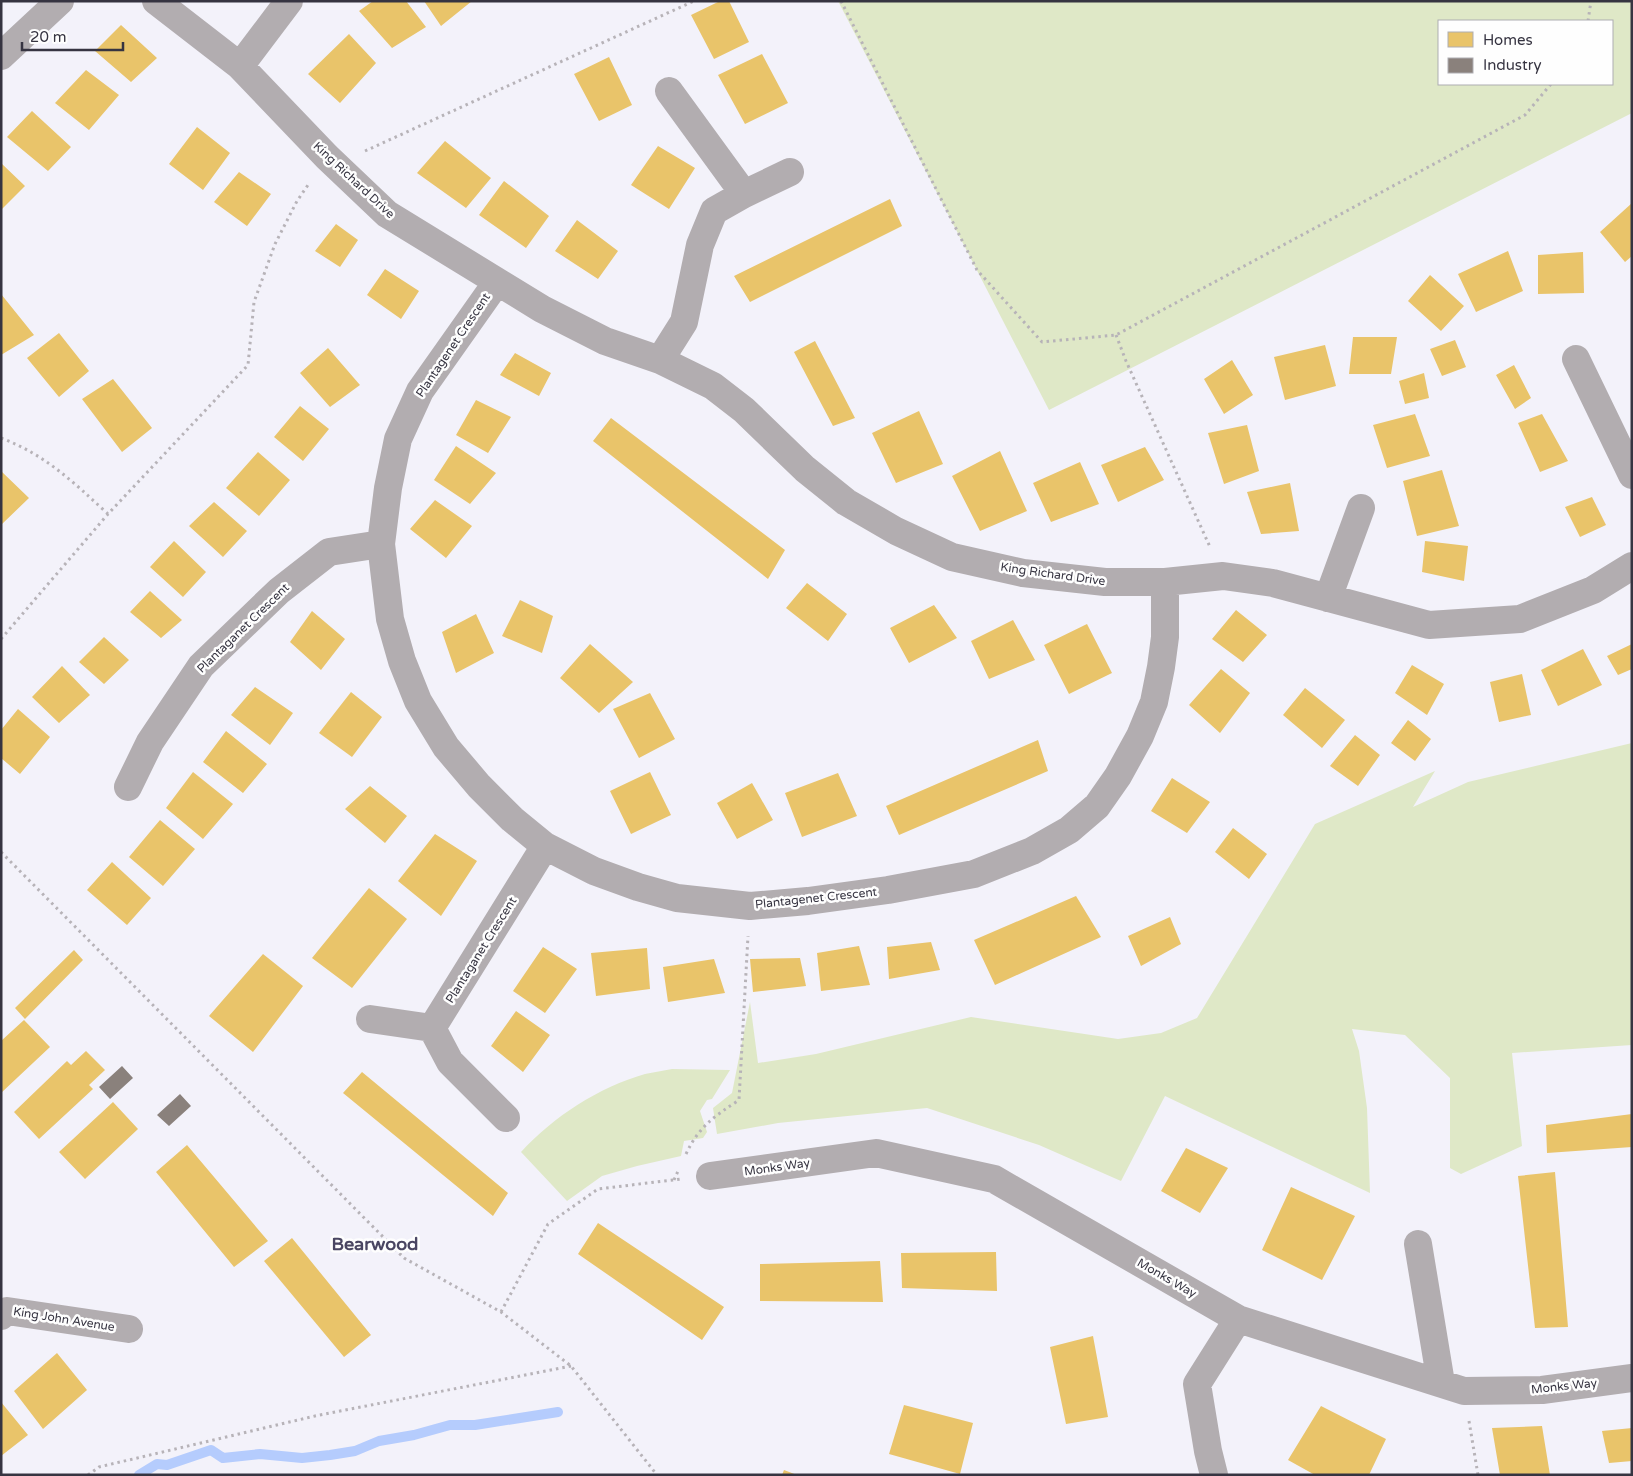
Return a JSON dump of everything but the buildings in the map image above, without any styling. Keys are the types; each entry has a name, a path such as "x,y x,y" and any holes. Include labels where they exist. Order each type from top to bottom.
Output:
{"street":[{"path":"1,56 60,1"},
{"name":"King Richard Drive","path":"156,1 240,66 331,161 387,214 542,310 605,341 660,360 713,386 744,410 805,469 846,502 896,531 952,557 1023,573 1105,582 1165,582 1224,576 1273,584 1429,625 1520,619 1593,590 1632,566"},
{"path":"240,66 289,1"},
{"path":"669,91 744,194"},
{"path":"660,360 684,322 700,246 714,211 790,172"},
{"name":"Plantagenet Crescent","path":"497,282 420,391 398,439 388,488 381,544 390,619 402,661 418,701 446,747 479,786 512,819 545,846 594,871 677,898 750,906 808,901 888,890 974,874 1032,851 1069,830 1097,806 1118,776 1140,736 1154,702 1162,667 1165,637 1165,582"},
{"path":"1576,360 1632,475"},
{"path":"1328,598 1361,508"},
{"name":"Plantaganet Crescent","path":"128,787 150,742 201,666 279,591 329,552 381,544"},
{"name":"Plantaganet Crescent","path":"432,1028 545,846"},
{"path":"370,1019 432,1028 450,1062 506,1118"},
{"name":"Monks Way","path":"710,1176 876,1153 994,1179 1238,1319 1452,1387 1542,1390 1632,1378"},
{"path":"1418,1244 1452,1387"},
{"name":"King John Avenue","path":"1,1316 7,1310 129,1329"},
{"path":"1214,1475 1197,1384 1238,1319"}],"path":[{"path":"1,639 108,514 248,365 254,302 275,244 297,201 331,161 694,1"},
{"path":"841,1 977,270 1042,342 1116,335 1525,115 1550,85"},
{"path":"1588,20 1591,1"},
{"path":"1116,335 1126,361 1224,576"},
{"path":"1,438 23,446 64,473 108,514"},
{"path":"1,852 404,1258 501,1312 572,1366 657,1475"},
{"path":"685,1156 692,1141 712,1118 740,1100 750,906"},
{"path":"674,1180 681,1164"},
{"path":"501,1312 548,1224 598,1189 710,1176"},
{"path":"88,1475 99,1467 315,1416 572,1366"},
{"path":"1452,1387 1478,1475"}],"green space":[{"path":"838,1 1632,1 1632,113 1049,410"},
{"path":"1632,743 1632,1045 1512,1053 1522,1146 1461,1174 1450,1168 1450,1078 1405,1035 1352,1029 1359,1051 1367,1108 1370,1193 1165,1096 1121,1181 1039,1145 927,1108 778,1123 717,1134 713,1108 732,1093 750,1002 758,1063 816,1054 971,1017 1118,1039 1161,1033 1197,1018 1315,824 1435,771 1413,807 1468,782"},
{"path":"672,1069 730,1070 712,1099 707,1100 700,1111 707,1132 703,1138 684,1141 681,1156 602,1176 567,1201 521,1152 562,1115 594,1095 645,1074"}],"waterway":[{"path":"139,1475 157,1464 167,1465 211,1450 223,1458 260,1454 302,1458 330,1455 355,1451 379,1441 414,1435 450,1425 475,1425 558,1412"}],"district":[{"name":"Bearwood","path":"375,1244"}]}
